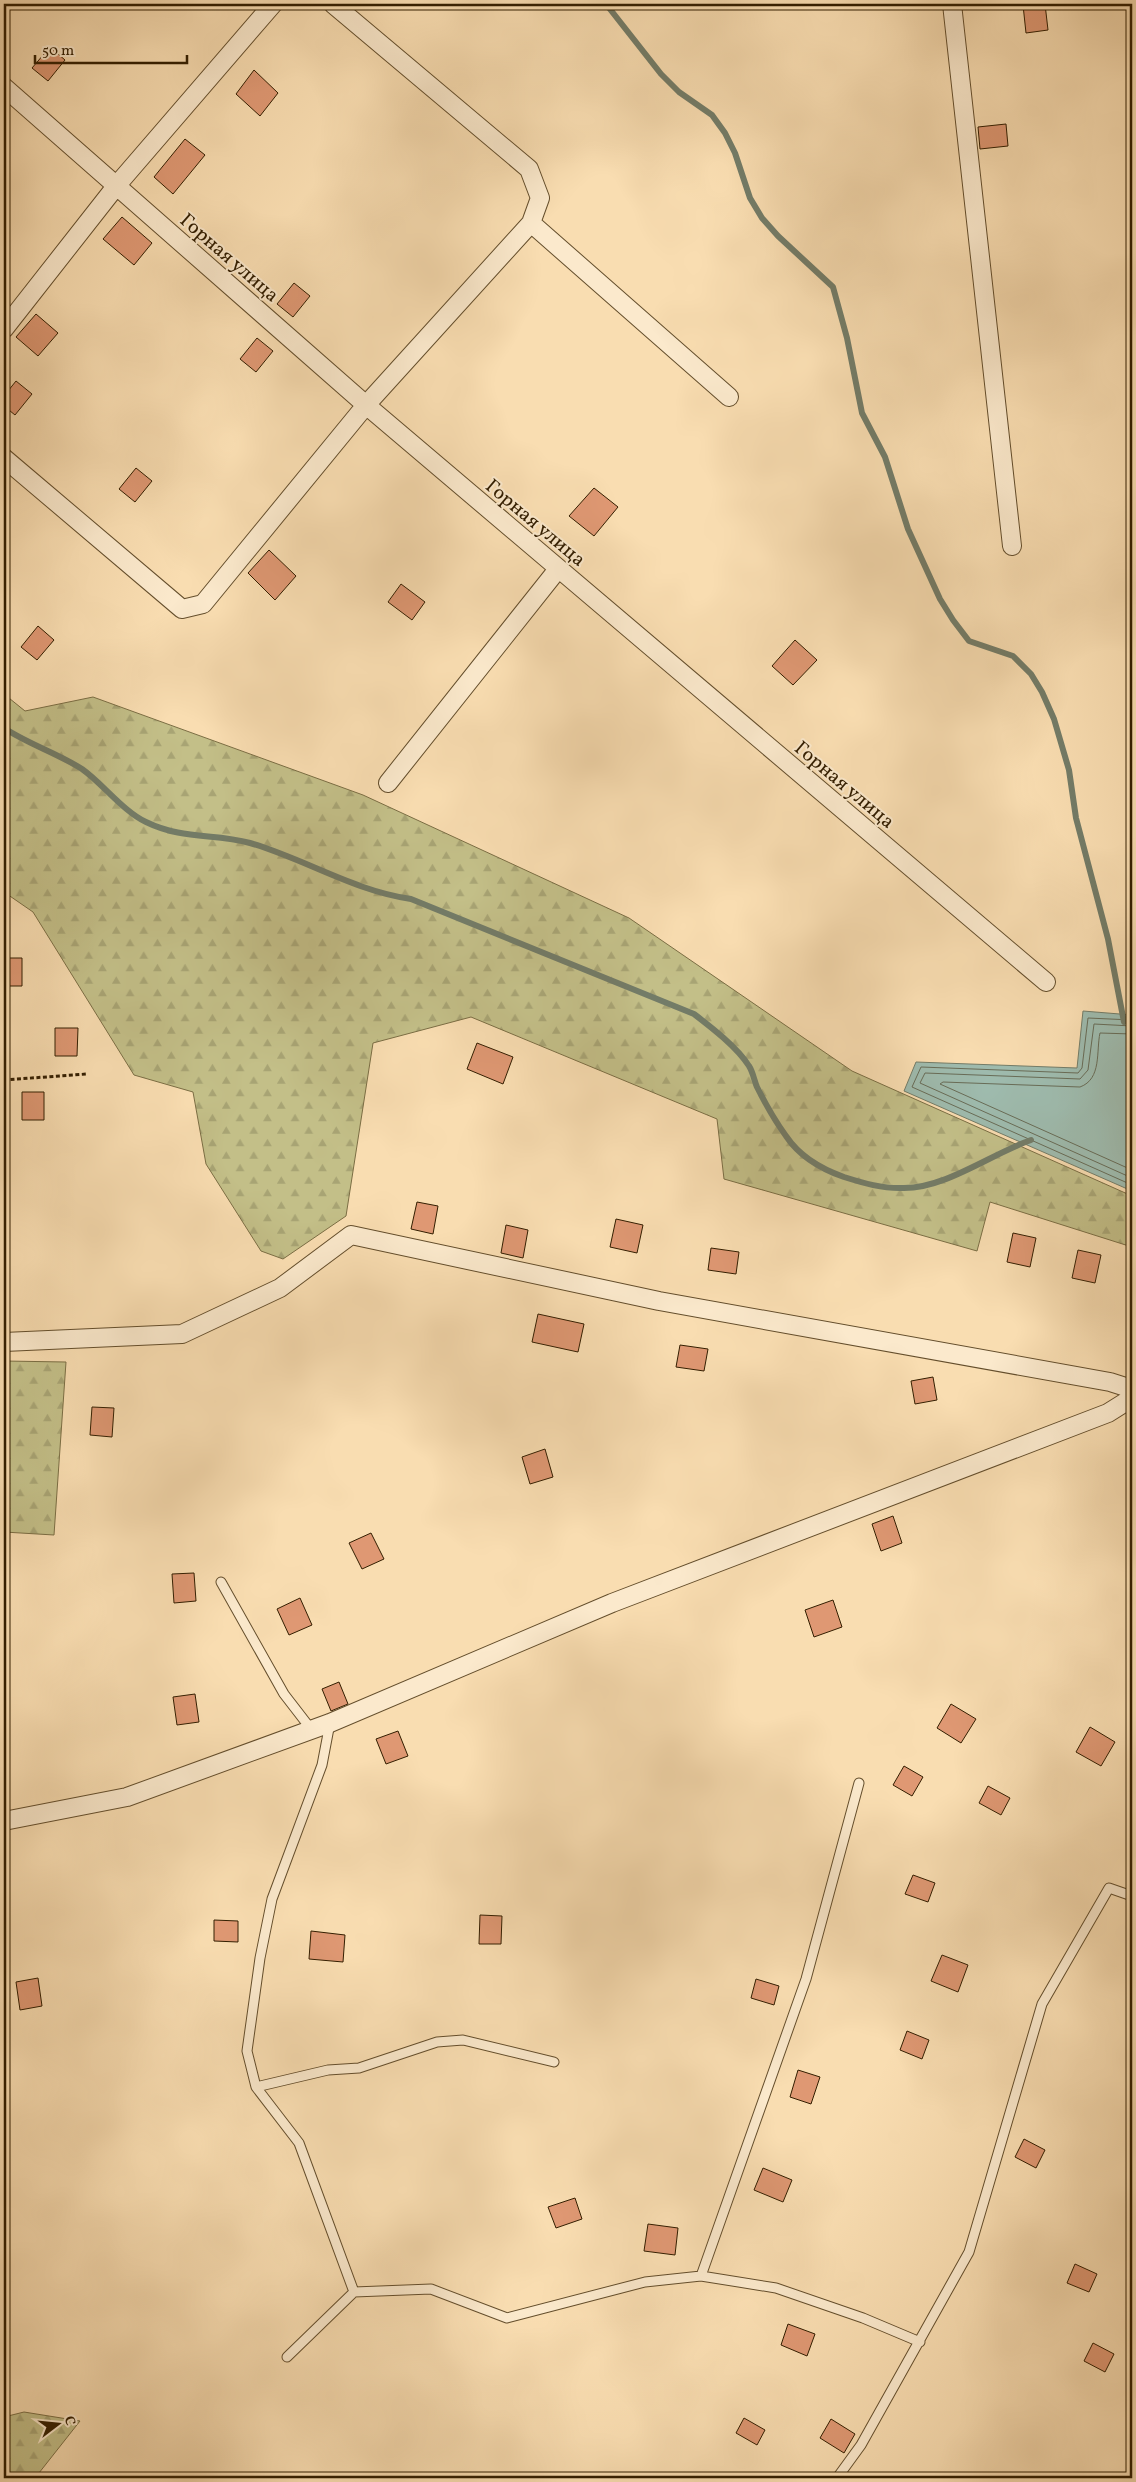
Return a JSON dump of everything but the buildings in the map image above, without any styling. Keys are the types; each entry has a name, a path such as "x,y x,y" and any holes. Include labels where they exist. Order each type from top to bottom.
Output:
{"street":[{"path":"4,329 117,185 273,4"},
{"path":"4,458 182,609 203,604 366,405 531,224 540,198 528,169 333,4"},
{"path":"952,4 1012,546"},
{"name":"Горная улица","path":"4,87 366,405 1046,982"},
{"path":"531,224 729,397"},
{"path":"388,783 558,569"},
{"path":"4,1342 182,1334 280,1288 352,1235 659,1300 1110,1382 1132,1389"},
{"path":"4,1821 126,1797 330,1723 612,1603 1108,1413 1132,1398"}],"lane":[{"path":"221,1582 284,1694 310,1730"},
{"path":"330,1723 322,1766 272,1899 260,1958 246,2051 256,2086 299,2143 354,2292"},
{"path":"701,2276 806,1980 859,1783"},
{"path":"837,2478 861,2445 969,2252 1042,2004 1109,1888 1132,1896"},
{"path":"256,2086 328,2070 358,2068 437,2042 463,2040 554,2062"},
{"path":"287,2357 354,2292 431,2289 507,2318 645,2282 701,2276 776,2288 863,2318 920,2342"}],"path":[{"path":"4,1080 87,1074"}],"green space":[{"path":"4,694 25,711 93,697 363,795 629,918 852,1071 1132,1196 1132,1247 990,1202 977,1251 724,1179 717,1119 471,1017 373,1043 346,1216 283,1259 261,1251 206,1164 193,1092 134,1075 33,912 4,892"},
{"path":"4,1361 66,1362 54,1535 4,1532"},
{"path":"24,2412 80,2421 35,2478 4,2478 4,2417"}],"water":[{"path":"1083,1011 1132,1015 1132,1191 904,1091 916,1062 1077,1068"}],"waterway":[{"path":"606,4 661,74 679,92 712,115 725,133 735,153 750,198 762,218 778,236 833,287 847,338 862,413 885,457 908,529 940,599 969,641 1013,656 1031,674 1042,692 1054,719 1069,770 1076,818 1108,939 1124,1022"},
{"path":"4,728 82,769 121,805 146,822 160,828 186,834 250,843 370,889 411,899 694,1014 723,1038 744,1059 767,1106 798,1150 819,1166 835,1174 881,1187 920,1187 952,1177 1031,1140"}]}
